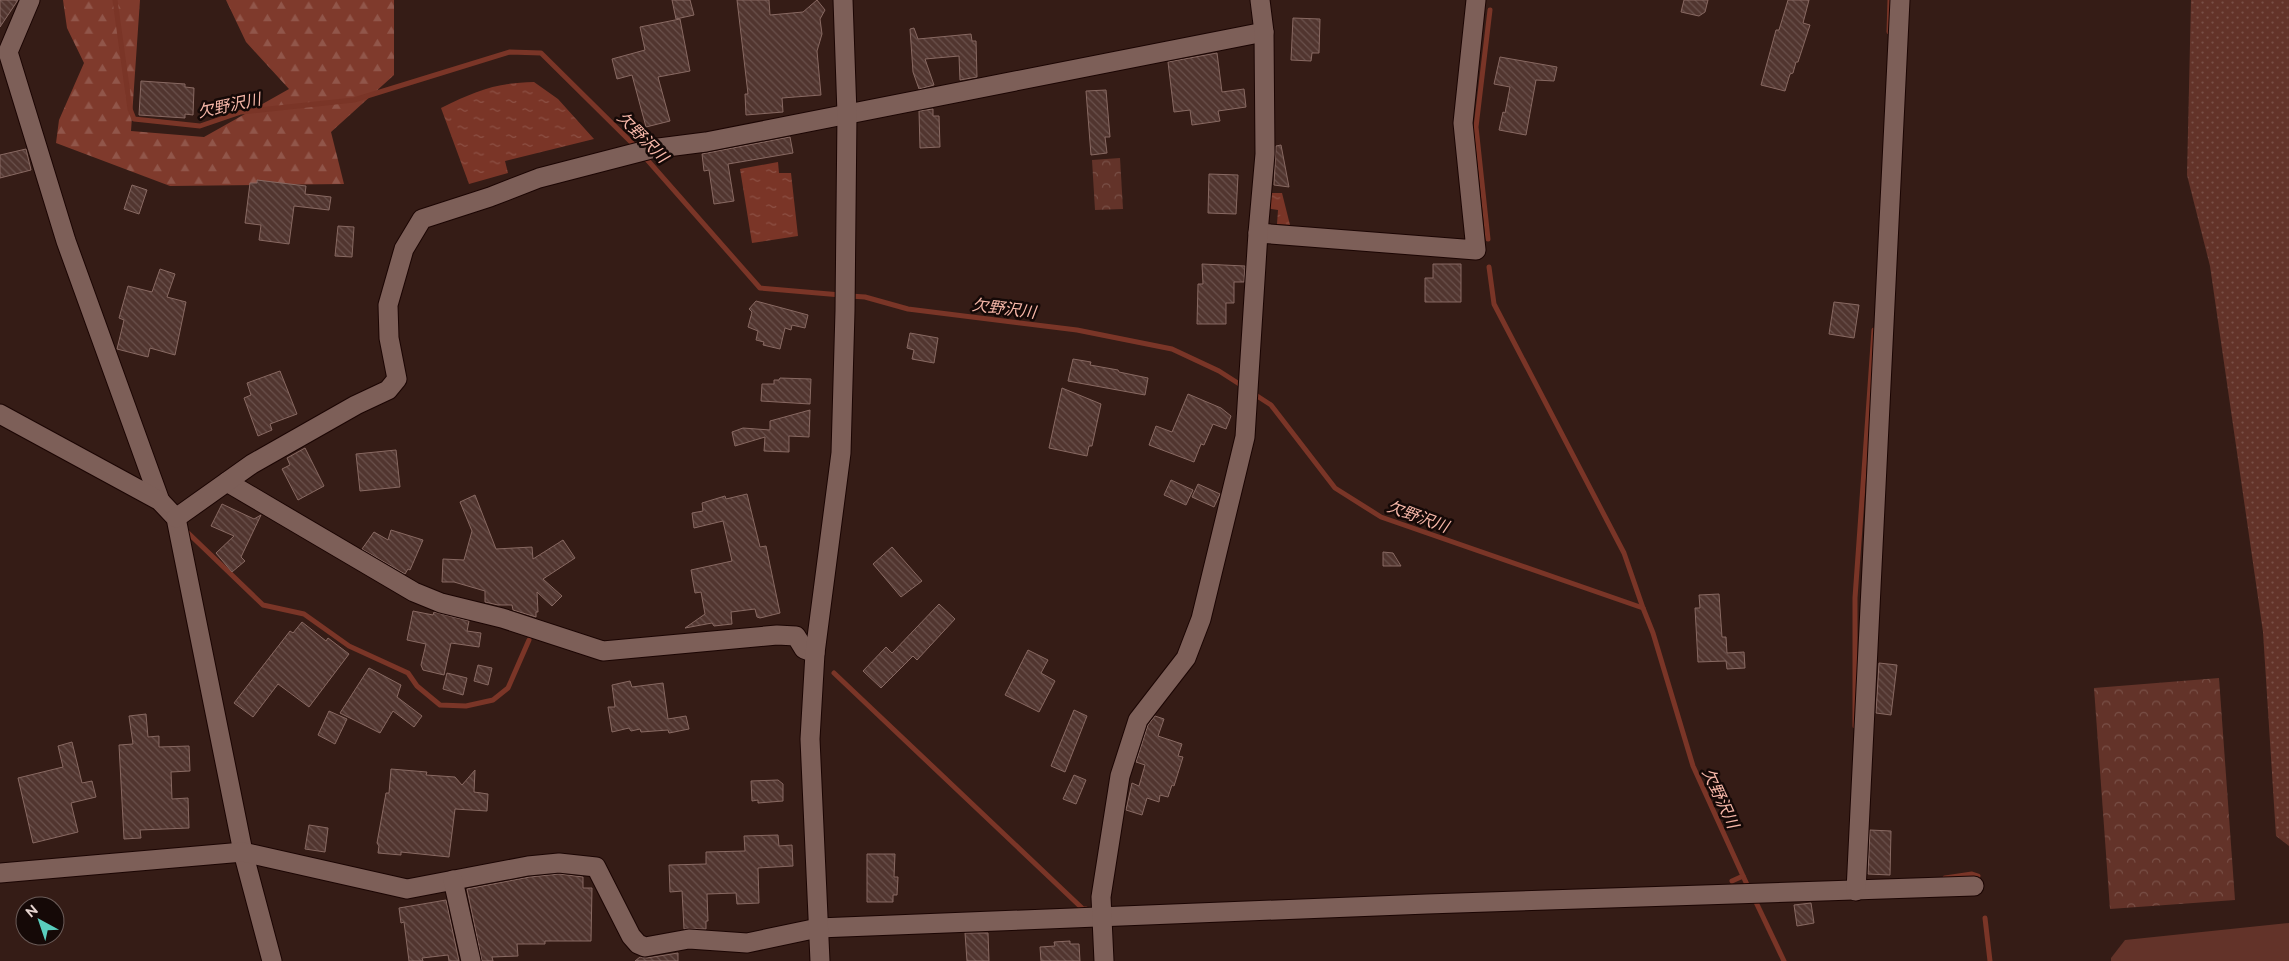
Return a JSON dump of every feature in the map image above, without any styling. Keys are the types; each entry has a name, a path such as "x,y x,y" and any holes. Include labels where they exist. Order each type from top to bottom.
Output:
{"street":[{"path":"30,0 4,53 66,241 160,501"},
{"path":"820,961 810,739 815,653 841,453 847,114 843,0"},
{"path":"1104,961 1101,897 1120,776 1138,720 1186,658 1201,619 1245,437 1265,154 1264,32 1260,0"},
{"path":"1258,233 1476,250 1463,123 1476,0"},
{"path":"1856,891 1900,0"},
{"path":"176,518 261,459 356,405 388,390 397,379 389,338 388,305 404,249 422,219 490,197 539,178 643,151 706,142 1264,32"},
{"path":"0,414 160,501 176,518 243,852 272,961"},
{"path":"227,482 414,592 441,603 502,618 603,651 777,635 796,636 804,649 815,653"},
{"path":"0,873 243,852 406,889 528,866 581,864 596,867 631,936 638,944 645,947 689,939 747,943 818,928 1974,886"},
{"path":"453,880 471,961"}],"green space":[{"path":"63,0 140,0 131,131 204,137 289,89 246,42 226,0 394,0 394,75 331,132 344,184 170,186 56,143 59,120 84,63 67,28"},
{"path":"2191,0 2289,0 2289,846 2276,836 2263,632 2210,266 2187,175"},
{"path":"1120,158 1123,209 1095,210 1092,160"},
{"path":"2219,678 2235,900 2110,909 2094,688"},
{"path":"2289,923 2289,961 2111,961 2111,958 2125,940"}],"water":[{"path":"534,82 558,99 594,139 505,161 508,173 469,184 441,108 496,86"},
{"path":"778,162 779,173 791,173 798,236 752,243 740,169"},
{"path":"1267,193 1282,193 1290,225 1277,224 1278,210 1266,208"}],"building":[{"path":"0,0 18,0 0,27"},
{"path":"672,0 690,0 694,15 676,19"},
{"path":"737,0 769,0 770,15 803,12 817,0 825,10 820,19 822,34 817,51 821,95 782,98 783,112 746,115 745,94 748,94"},
{"path":"1684,0 1708,0 1705,12 1699,16 1681,12"},
{"path":"1788,0 1809,0 1803,23 1810,25 1798,62 1796,62 1793,73 1790,74 1785,91 1761,85 1776,30 1779,30"},
{"path":"1293,18 1320,19 1319,53 1312,53 1311,61 1291,60"},
{"path":"680,19 690,71 658,77 670,121 646,127 632,75 617,79 612,59 645,50 640,27"},
{"path":"914,28 918,39 971,34 972,41 976,41 977,77 960,80 959,56 925,59 934,85 919,89 913,72 910,29"},
{"path":"1217,53 1222,92 1244,89 1246,107 1218,111 1220,121 1192,125 1190,110 1174,112 1168,62"},
{"path":"1500,57 1557,67 1554,81 1536,80 1526,135 1499,130 1503,112 1505,113 1510,87 1494,84"},
{"path":"141,81 185,84 185,87 194,88 193,115 185,114 185,118 139,115"},
{"path":"1106,90 1110,137 1105,137 1107,153 1091,155 1086,91"},
{"path":"933,109 933,116 939,116 940,147 920,148 919,111"},
{"path":"790,137 793,153 728,164 734,201 714,204 709,170 704,171 702,154"},
{"path":"1281,145 1289,187 1274,185 1276,146"},
{"path":"26,149 31,170 0,178 0,155"},
{"path":"1209,174 1238,175 1236,214 1208,213"},
{"path":"257,180 306,186 305,194 331,197 329,210 294,206 289,244 259,240 261,225 245,223 250,183 257,183"},
{"path":"132,185 147,190 139,214 124,209"},
{"path":"338,226 354,227 352,257 335,256"},
{"path":"1202,264 1245,266 1244,282 1234,282 1234,303 1226,303 1226,324 1197,324 1198,284 1203,284"},
{"path":"1433,264 1461,264 1461,302 1425,302 1425,278 1433,278"},
{"path":"160,269 175,274 167,297 186,302 175,355 150,348 148,357 117,349 124,320 119,318 128,286 152,292"},
{"path":"756,301 808,315 805,328 792,325 791,330 785,328 780,349 763,345 764,342 756,340 758,331 748,327 752,312 749,309"},
{"path":"1834,302 1859,305 1854,338 1829,334"},
{"path":"910,333 938,338 934,363 912,359 914,350 907,348"},
{"path":"1073,359 1091,362 1090,365 1148,378 1145,395 1068,381"},
{"path":"280,371 297,414 270,424 272,430 258,436 244,398 251,395 247,383"},
{"path":"780,378 811,379 810,404 761,401 762,384 774,384 774,380 779,380"},
{"path":"1062,388 1101,404 1092,446 1089,446 1087,456 1049,448"},
{"path":"1188,394 1221,408 1231,416 1226,429 1213,424 1204,445 1201,444 1194,462 1149,445 1156,426 1172,432"},
{"path":"810,410 809,437 789,436 789,452 764,451 765,437 735,446 732,432 743,428 770,430 770,421"},
{"path":"305,448 324,486 298,500 282,469 290,465 287,458"},
{"path":"396,450 400,487 360,491 356,454"},
{"path":"1171,480 1193,490 1186,505 1164,495"},
{"path":"1198,484 1220,494 1214,507 1192,497"},
{"path":"747,494 760,547 766,546 780,613 760,618 757,617 755,609 731,612 732,624 714,626 712,623 685,628 705,614 701,592 695,593 691,570 732,561 723,521 694,528 692,513 703,511 702,503 725,496 726,499"},
{"path":"475,495 496,549 532,547 533,559 563,540 575,558 543,579 562,596 552,606 537,592 538,612 536,612 536,617 513,610 512,605 498,605 485,602 485,591 454,582 442,582 443,559 464,560 472,531 460,502"},
{"path":"222,504 254,519 261,515 241,557 245,561 232,572 216,553 234,536 211,526"},
{"path":"391,530 423,540 410,570 408,569 405,574 362,549 374,532 388,540"},
{"path":"892,547 922,581 901,597 873,564"},
{"path":"1383,552 1393,553 1401,566 1383,566"},
{"path":"1719,594 1722,637 1726,637 1727,653 1744,652 1745,668 1727,669 1726,661 1698,662 1695,608 1700,608 1699,595"},
{"path":"939,604 955,619 917,660 913,656 881,688 863,671 886,647 892,653"},
{"path":"413,611 433,615 434,612 469,621 467,631 481,633 479,647 451,643 444,675 423,670 421,665 426,644 407,640"},
{"path":"302,622 326,641 328,638 349,654 309,707 278,684 253,717 234,703 290,631 293,633"},
{"path":"1028,650 1048,660 1041,673 1055,681 1039,712 1005,695"},
{"path":"1879,663 1897,665 1891,715 1876,713"},
{"path":"478,665 492,668 488,685 474,681"},
{"path":"369,668 401,685 397,697 422,716 414,727 393,711 380,733 340,713"},
{"path":"447,673 467,678 463,695 443,689"},
{"path":"630,681 632,687 663,683 668,719 686,716 689,729 669,733 668,730 641,732 640,729 631,731 629,728 612,732 608,707 615,707 612,685"},
{"path":"1074,710 1087,716 1065,772 1051,766"},
{"path":"329,711 347,719 335,744 318,735"},
{"path":"146,714 148,737 159,736 159,747 189,746 190,771 171,772 172,799 188,798 189,828 140,830 141,838 124,839 119,745 133,744 129,716"},
{"path":"1155,716 1164,719 1158,736 1182,744 1178,756 1183,757 1174,786 1172,785 1168,797 1160,795 1159,802 1147,798 1142,815 1126,810 1132,783 1139,786 1145,765 1136,762 1148,725"},
{"path":"72,742 82,783 92,781 96,797 71,803 78,832 33,843 18,778 63,767 58,746"},
{"path":"391,769 427,772 426,775 455,777 462,785 475,770 474,792 488,794 487,811 455,809 449,857 401,852 401,855 378,853 379,846 377,843 386,793 389,793"},
{"path":"1074,775 1086,780 1076,804 1063,799"},
{"path":"778,780 783,784 783,801 758,803 758,800 752,801 751,781"},
{"path":"309,825 328,828 325,852 305,849"},
{"path":"1870,830 1891,831 1890,875 1868,874"},
{"path":"778,835 779,846 792,845 793,866 758,868 759,903 737,904 736,893 707,894 708,921 706,921 706,929 684,929 682,891 670,892 669,865 706,864 706,852 745,851 744,836"},
{"path":"867,854 895,854 894,877 898,877 897,895 893,895 893,902 867,902"},
{"path":"559,874 583,877 583,888 592,888 591,941 545,941 545,944 517,944 518,956 492,957 493,961 482,961 467,889 530,877"},
{"path":"446,900 459,961 449,961 448,955 422,958 423,961 409,961 404,922 401,923 399,908"},
{"path":"1811,903 1814,923 1797,926 1794,905"},
{"path":"965,933 988,933 989,961 967,961"},
{"path":"1070,941 1070,944 1079,944 1080,961 1041,961 1040,947 1055,946 1054,942"},
{"path":"678,953 678,961 635,961 640,957 647,958"}],"waterway":[{"name":"欠野沢川","path":"115,0 130,109 134,119 200,126 241,112 354,100 510,52 541,53 637,148"},
{"path":"1889,32 1890,0"},
{"path":"1488,239 1476,127 1490,10"},
{"name":"欠野沢川","path":"643,155 760,288 841,295"},
{"path":"1489,267 1494,304 1624,553 1643,608"},
{"name":"欠野沢川","path":"850,296 865,297 908,309 1077,330 1172,349 1219,371 1244,387"},
{"path":"1855,726 1855,598 1874,330"},
{"name":"欠野沢川","path":"1251,392 1271,405 1335,488 1381,517 1643,608 1653,633 1693,766 1749,889"},
{"path":"185,530 263,605 304,614 349,646 408,673 417,686 440,705 466,706 493,700 508,688 529,640"},
{"path":"834,673 1083,909 1086,909"},
{"path":"1945,878 1972,874 1978,876"},
{"path":"1732,881 1743,876"},
{"name":"欠野沢川","path":"1754,898 1784,961"},
{"path":"1985,918 1990,961"}]}
